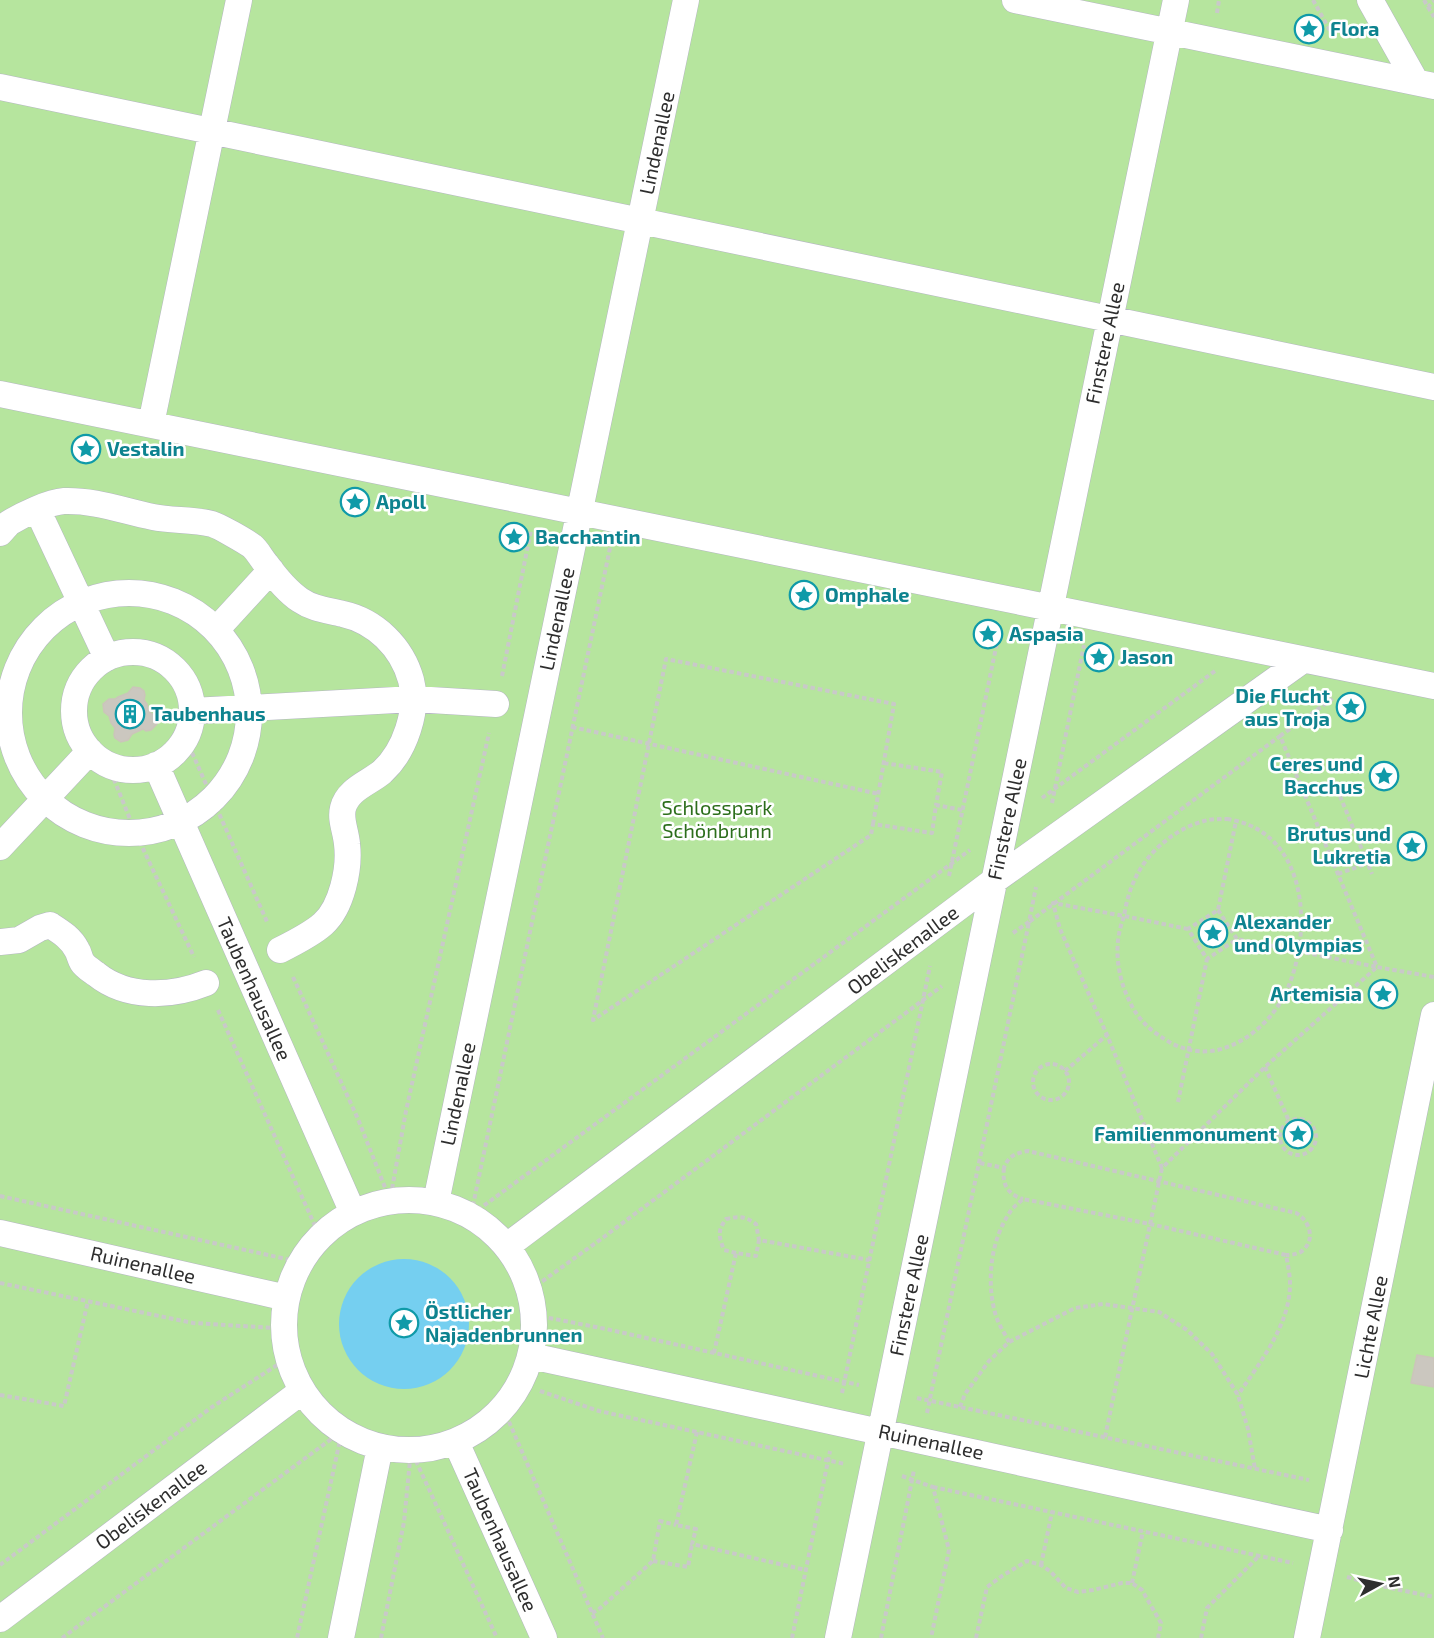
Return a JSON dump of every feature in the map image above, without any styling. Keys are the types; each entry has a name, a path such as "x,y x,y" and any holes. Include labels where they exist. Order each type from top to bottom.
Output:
{"street":[{"path":"151,424 239,0"},
{"name":"Lindenallee","path":"436,1202 686,0"},
{"path":"1015,0 1425,84"},
{"name":"Finstere Allee","path":"838,1638 1176,0"},
{"path":"1370,0 1425,84"},
{"path":"0,87 1434,387"},
{"path":"0,394 1434,686"},
{"path":"0,533 8,524 37,509 62,501 98,503 155,517 214,524 252,546 299,599 316,609 356,617 377,629 387,638 401,658 411,680 414,699 409,723 393,760 350,795 345,802 342,822 348,853 343,889 323,924 280,950"},
{"path":"37,509 106,658"},
{"path":"216,630 271,570"},
{"path":"121,593 142,593 163,597 200,616 216,630 240,666 249,708 244,748 237,767 227,784 213,800 198,813 180,823 158,831 136,834 96,830 60,813 45,800 20,765 4,722 15,674 25,651 40,632 59,615 80,603 100,596 121,593"},
{"path":"126,652 146,653 164,660 179,674 189,692 192,711 185,738 173,754 156,765 144,769 119,768 98,758 80,736 74,719 75,700 81,683 92,668 106,658 126,652"},
{"name":"Obeliskenallee","path":"507,1246 995,880 1303,660"},
{"path":"192,711 414,699 496,704"},
{"path":"0,847 90,751"},
{"name":"Taubenhausallee","path":"156,765 353,1212"},
{"path":"0,942 19,940 50,925 66,935 76,948 82,963 101,978 126,990 154,994 206,983"},
{"name":"Lichte Allee","path":"1307,1638 1434,1015"},
{"path":"413,1199 436,1202 471,1215 507,1246 521,1267 530,1290 534,1315 531,1356 520,1384 503,1408 482,1428 456,1442 434,1448 411,1450 380,1447 342,1431 320,1413 302,1391 288,1358 284,1328 287,1298 300,1262 320,1237 353,1212 390,1200 413,1199"},
{"name":"Ruinenallee","path":"0,1233 287,1298"},
{"name":"Ruinenallee","path":"531,1356 1330,1530"},
{"name":"Obeliskenallee","path":"0,1618 302,1391"},
{"name":"Taubenhausallee","path":"456,1442 543,1638"},
{"path":"341,1638 380,1447"}],"path":[{"path":"1424,0 1434,17"},
{"path":"1428,7 1434,1"},
{"path":"390,1200 406,1111 496,704 537,503"},
{"path":"471,1215 616,519"},
{"path":"949,876 1006,599"},
{"path":"471,1215 1247,648"},
{"path":"666,659 894,704 871,835 593,1020 650,743 666,659"},
{"path":"881,1638 912,1479 1029,922 1369,673"},
{"path":"572,727 879,794"},
{"path":"1280,736 1377,967"},
{"path":"185,738 358,1119 390,1200"},
{"path":"873,824 932,833 942,772 884,763"},
{"path":"1340,796 1372,874"},
{"path":"936,805 962,810"},
{"path":"1207,820 1236,821 1262,832 1280,850 1292,871 1302,909 1297,960 1286,991 1266,1021 1254,1033 1241,1042 1212,1052 1188,1050 1155,1034 1136,1014 1123,987 1118,950 1119,934 1133,882 1150,855 1192,824 1207,820"},
{"path":"1236,821 1218,910 1237,939 1434,977"},
{"path":"1337,874 1368,863"},
{"path":"1053,903 1188,929 1218,910"},
{"path":"1053,903 1060,929 1162,1168"},
{"path":"792,1638 939,922"},
{"path":"1178,1102 1207,959 1188,929"},
{"path":"1207,959 1237,939"},
{"path":"1105,1437 1162,1168 1265,1067 1377,967"},
{"path":"1065,1071 1107,1035"},
{"path":"1051,1064 1062,1067 1065,1071 1068,1075 1069,1086 1063,1095 1048,1100 1039,1095 1034,1086 1037,1071 1051,1064"},
{"path":"1265,1067 1289,1121"},
{"path":"1305,1120 1313,1127 1316,1137 1309,1152 1293,1155 1285,1149 1280,1140 1280,1134 1289,1121 1305,1120"},
{"path":"1028,1151 1159,1180 1304,1216 1310,1231 1306,1248 1295,1255 1286,1256 1150,1224 1023,1199 1015,1196 1005,1187 1003,1181 1006,1163 1014,1154 1028,1151"},
{"path":"980,1163 1004,1168"},
{"path":"0,1196 300,1262"},
{"path":"1009,1342 997,1318 991,1292 991,1262 1000,1231 1010,1211 1023,1199"},
{"path":"738,1216 747,1217 756,1224 759,1240 756,1256 724,1250 719,1228 726,1219 738,1216"},
{"path":"759,1240 869,1260"},
{"path":"714,1353 736,1253"},
{"path":"1238,1395 1266,1354 1283,1318 1290,1284 1286,1256"},
{"path":"0,1283 194,1323 284,1328"},
{"path":"0,1395 64,1406 88,1302"},
{"path":"960,1407 965,1394 988,1361 1009,1342 1075,1308 1103,1304 1159,1312 1187,1330 1212,1354 1238,1395 1248,1429 1255,1469"},
{"path":"534,1315 930,1401 1339,1486"},
{"path":"0,1565 212,1407 288,1358"},
{"path":"520,1384 599,1411 873,1470 912,1479 933,1487 1321,1569 1376,1585 1434,1597"},
{"path":"503,1408 603,1638"},
{"path":"62,1638 342,1431"},
{"path":"297,1638 342,1431"},
{"path":"676,1525 697,1432"},
{"path":"381,1638 405,1522 411,1450"},
{"path":"411,1450 497,1638"},
{"path":"931,1638 949,1550 933,1487"},
{"path":"1041,1564 1052,1512"},
{"path":"592,1613 653,1561 660,1521 696,1529 688,1567 653,1561"},
{"path":"1132,1583 1143,1531"},
{"path":"692,1544 806,1570"},
{"path":"1202,1638 1208,1608 1259,1556"},
{"path":"976,1638 987,1587 1027,1561 1041,1564 1065,1588 1078,1592 1132,1583 1142,1590 1161,1623 1158,1638"}],"green space":[{"name":"Schlosspark Schönbrunn","path":"0,0 1434,0 1434,1638 0,1638"}],"water":[{"name":"Östlicher Najadenbrunnen","path":"404,1259 429,1264 450,1278 464,1299 469,1324 464,1349 450,1370 429,1384 404,1389 379,1384 358,1370 344,1349 339,1324 344,1299 358,1278 379,1264"}],"building":[{"name":"Taubenhaus","path":"133,687 144,691 144,700 149,712 156,716 157,724 151,730 143,729 132,734 128,740 121,742 115,738 115,728 109,716 104,712 103,704 109,699 115,699 128,693"},
{"path":"1417,1355 1434,1358 1434,1387 1411,1383"}],"place":[{"name":"Flora","path":"1309,29"},
{"name":"Vestalin","path":"86,449"},
{"name":"Apoll","path":"355,502"},
{"name":"Bacchantin","path":"514,537"},
{"name":"Omphale","path":"804,595"},
{"name":"Aspasia","path":"988,634"},
{"name":"Jason","path":"1099,657"},
{"name":"Die Flucht aus Troja","path":"1351,707"},
{"name":"Taubenhaus","path":"130,714"},
{"name":"Ceres und Bacchus","path":"1384,776"},
{"name":"Brutus und Lukretia","path":"1412,846"},
{"name":"Alexander und Olympias","path":"1213,933"},
{"name":"Artemisia","path":"1383,994"},
{"name":"Familienmonument","path":"1298,1134"},
{"name":"Östlicher Najadenbrunnen","path":"404,1323"}]}
